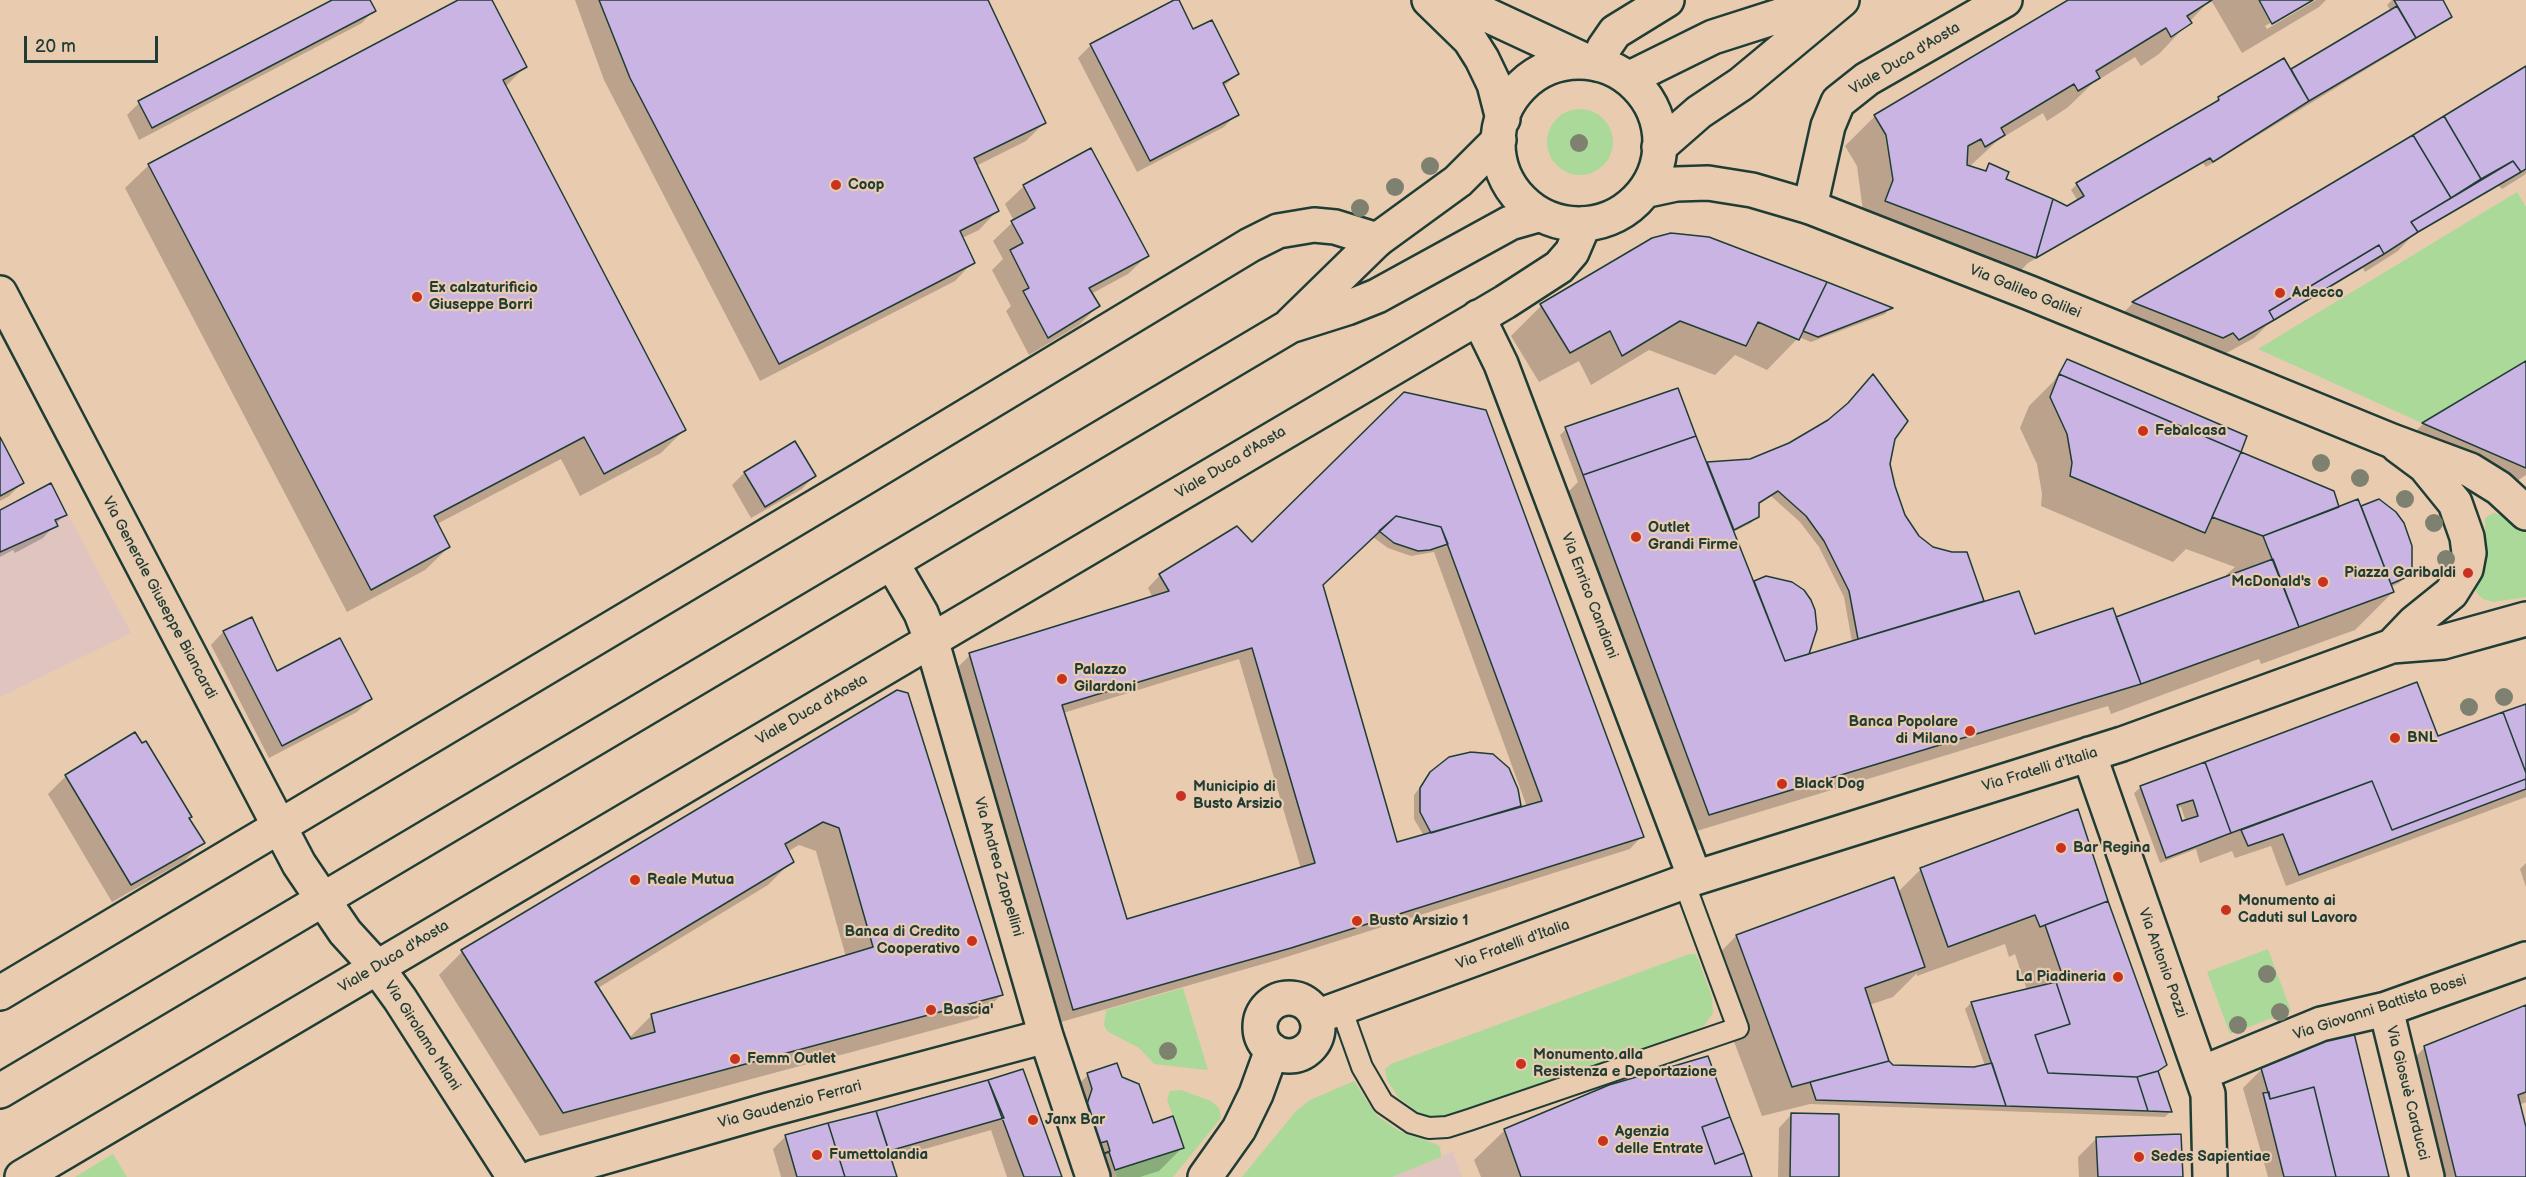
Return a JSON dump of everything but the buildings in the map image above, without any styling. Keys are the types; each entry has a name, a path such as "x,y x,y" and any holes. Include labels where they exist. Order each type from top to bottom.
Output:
{"street":[{"path":"1429,0 1470,40 1482,59 1494,84 1501,130 1504,173 1511,188 1538,215 1553,222 1584,224 1601,222 1618,216 1648,190 1658,167 1659,147 1653,117 1644,97 1630,78 1455,0"},
{"path":"1592,62 1615,32 1667,0"},
{"path":"1630,78 1713,37 1829,0"},
{"path":"1659,147 1699,112 1741,84 1842,0"},
{"name":"Viale Duca d'Aosta","path":"1810,207 1828,126 1838,102 1867,79 2005,0"},
{"path":"1290,326 1377,240 1458,181 1501,130 1511,100 1532,74 1546,66 1563,61 1592,62"},
{"name":"Via Galileo Galilei","path":"1648,190 1676,184 1708,183 1752,190 1810,207 2040,297 2392,441"},
{"path":"0,1091 1290,326 1377,296 1510,224 1538,215"},
{"name":"Viale Duca d'Aosta","path":"22,1177 1478,317 1559,267 1572,252 1584,224"},
{"path":"0,993 1250,245 1278,231 1314,225 1335,227 1377,240"},
{"name":"Via Generale Giuseppe Biancardi","path":"0,293 278,827 322,901"},
{"name":"Via Enrico Candiani","path":"1478,317 1501,364 1690,880"},
{"path":"2392,441 2470,470 2499,488 2526,513"},
{"path":"2392,441 2425,466 2450,496 2463,521 2469,554 2466,569 2451,593 2415,622 2392,646"},
{"name":"Via Andrea Zappellini","path":"892,563 921,613 932,639 1046,1036 1093,1177"},
{"path":"2392,646 2443,642 2526,619"},
{"name":"Via Fratelli d'Italia","path":"1328,1013 1690,880 2172,727 2392,646"},
{"name":"Via Antonio Pozzi","path":"2089,754 2202,1073 2209,1107 2210,1177"},
{"name":"Via Girolamo Miani","path":"322,901 345,932 376,966 514,1177"},
{"name":"Via Giovanni Battista Bossi","path":"2202,1073 2321,1024 2386,1009 2526,959"},
{"path":"1289,998 1298,999 1328,1013 1309,1047 1301,1053 1292,1055 1272,1050 1265,1044 1260,1026 1266,1009 1272,1003 1289,998"},
{"name":"Via Giosuè Carducci","path":"2386,1009 2427,1177"},
{"name":"Via Gaudenzio Ferrari","path":"534,1177 768,1110 1046,1036"},
{"path":"1205,1177 1239,1129 1256,1094 1272,1050"}],"lane":[{"path":"1328,1013 1383,1103 1412,1123 1429,1128 1458,1124 1738,1028 1690,880"}],"shaded area":[{"path":"51,483 131,633 0,697 0,510"},
{"path":"1453,1152 1462,1177 1392,1177"}],"green space":[{"path":"1580,109 1593,112 1603,119 1610,129 1613,142 1610,155 1603,165 1593,172 1580,175 1567,172 1557,165 1550,155 1547,142 1550,129 1557,119 1567,112"},
{"path":"2517,192 2526,207 2526,361 2422,423 2258,349"},
{"path":"2493,513 2505,515 2526,531 2526,597 2493,602 2483,599 2476,592 2486,554 2485,518"},
{"path":"2268,949 2291,1011 2230,1034 2207,972"},
{"path":"1689,954 1695,954 1698,959 1712,997 1713,1013 1704,1026 1692,1033 1440,1118 1429,1118 1419,1113 1399,1098 1387,1080 1385,1069 1391,1064"},
{"path":"1183,988 1208,1070 1154,1064 1139,1048 1107,1031 1104,1025 1106,1010"},
{"path":"1354,1081 1376,1115 1399,1131 1436,1144 1440,1147 1441,1157 1392,1177 1242,1177 1296,1111 1310,1100"},
{"path":"1181,1090 1211,1101 1219,1108 1221,1118 1173,1177 1117,1177 1115,1170 1184,1148 1167,1099 1170,1091"},
{"path":"113,1154 127,1177 75,1177"}],"place":[{"name":"Coop","path":"836,185"},
{"name":"Adecco","path":"2280,293"},
{"name":"Ex calzaturificio Giuseppe Borri","path":"417,297"},
{"name":"Febalcasa","path":"2143,431"},
{"name":"Outlet Grandi Firme","path":"1636,537"},
{"name":"Piazza Garibaldi","path":"2468,573"},
{"name":"McDonald's","path":"2323,582"},
{"name":"Palazzo Gilardoni","path":"1062,679"},
{"name":"Banca Popolare di Milano","path":"1970,731"},
{"name":"BNL","path":"2395,738"},
{"name":"Black Dog","path":"1782,784"},
{"name":"Municipio di Busto Arsizio","path":"1181,796"},
{"name":"Bar Regina","path":"2061,848"},
{"name":"Reale Mutua","path":"635,880"},
{"name":"Monumento ai Caduti sul Lavoro","path":"2226,910"},
{"name":"Busto Arsizio 1","path":"1357,921"},
{"name":"Banca di Credito Cooperativo","path":"972,941"},
{"name":"La Piadineria","path":"2118,977"},
{"name":"Bascia'","path":"931,1010"},
{"name":"Femm Outlet","path":"735,1059"},
{"name":"Monumento alla Resistenza e Deportazione","path":"1521,1064"},
{"name":"Janx Bar","path":"1033,1120"},
{"name":"Agenzia delle Entrate","path":"1603,1141"},
{"name":"Fumettolandia","path":"817,1155"},
{"name":"Sedes Sapientiae","path":"2139,1157"}]}
